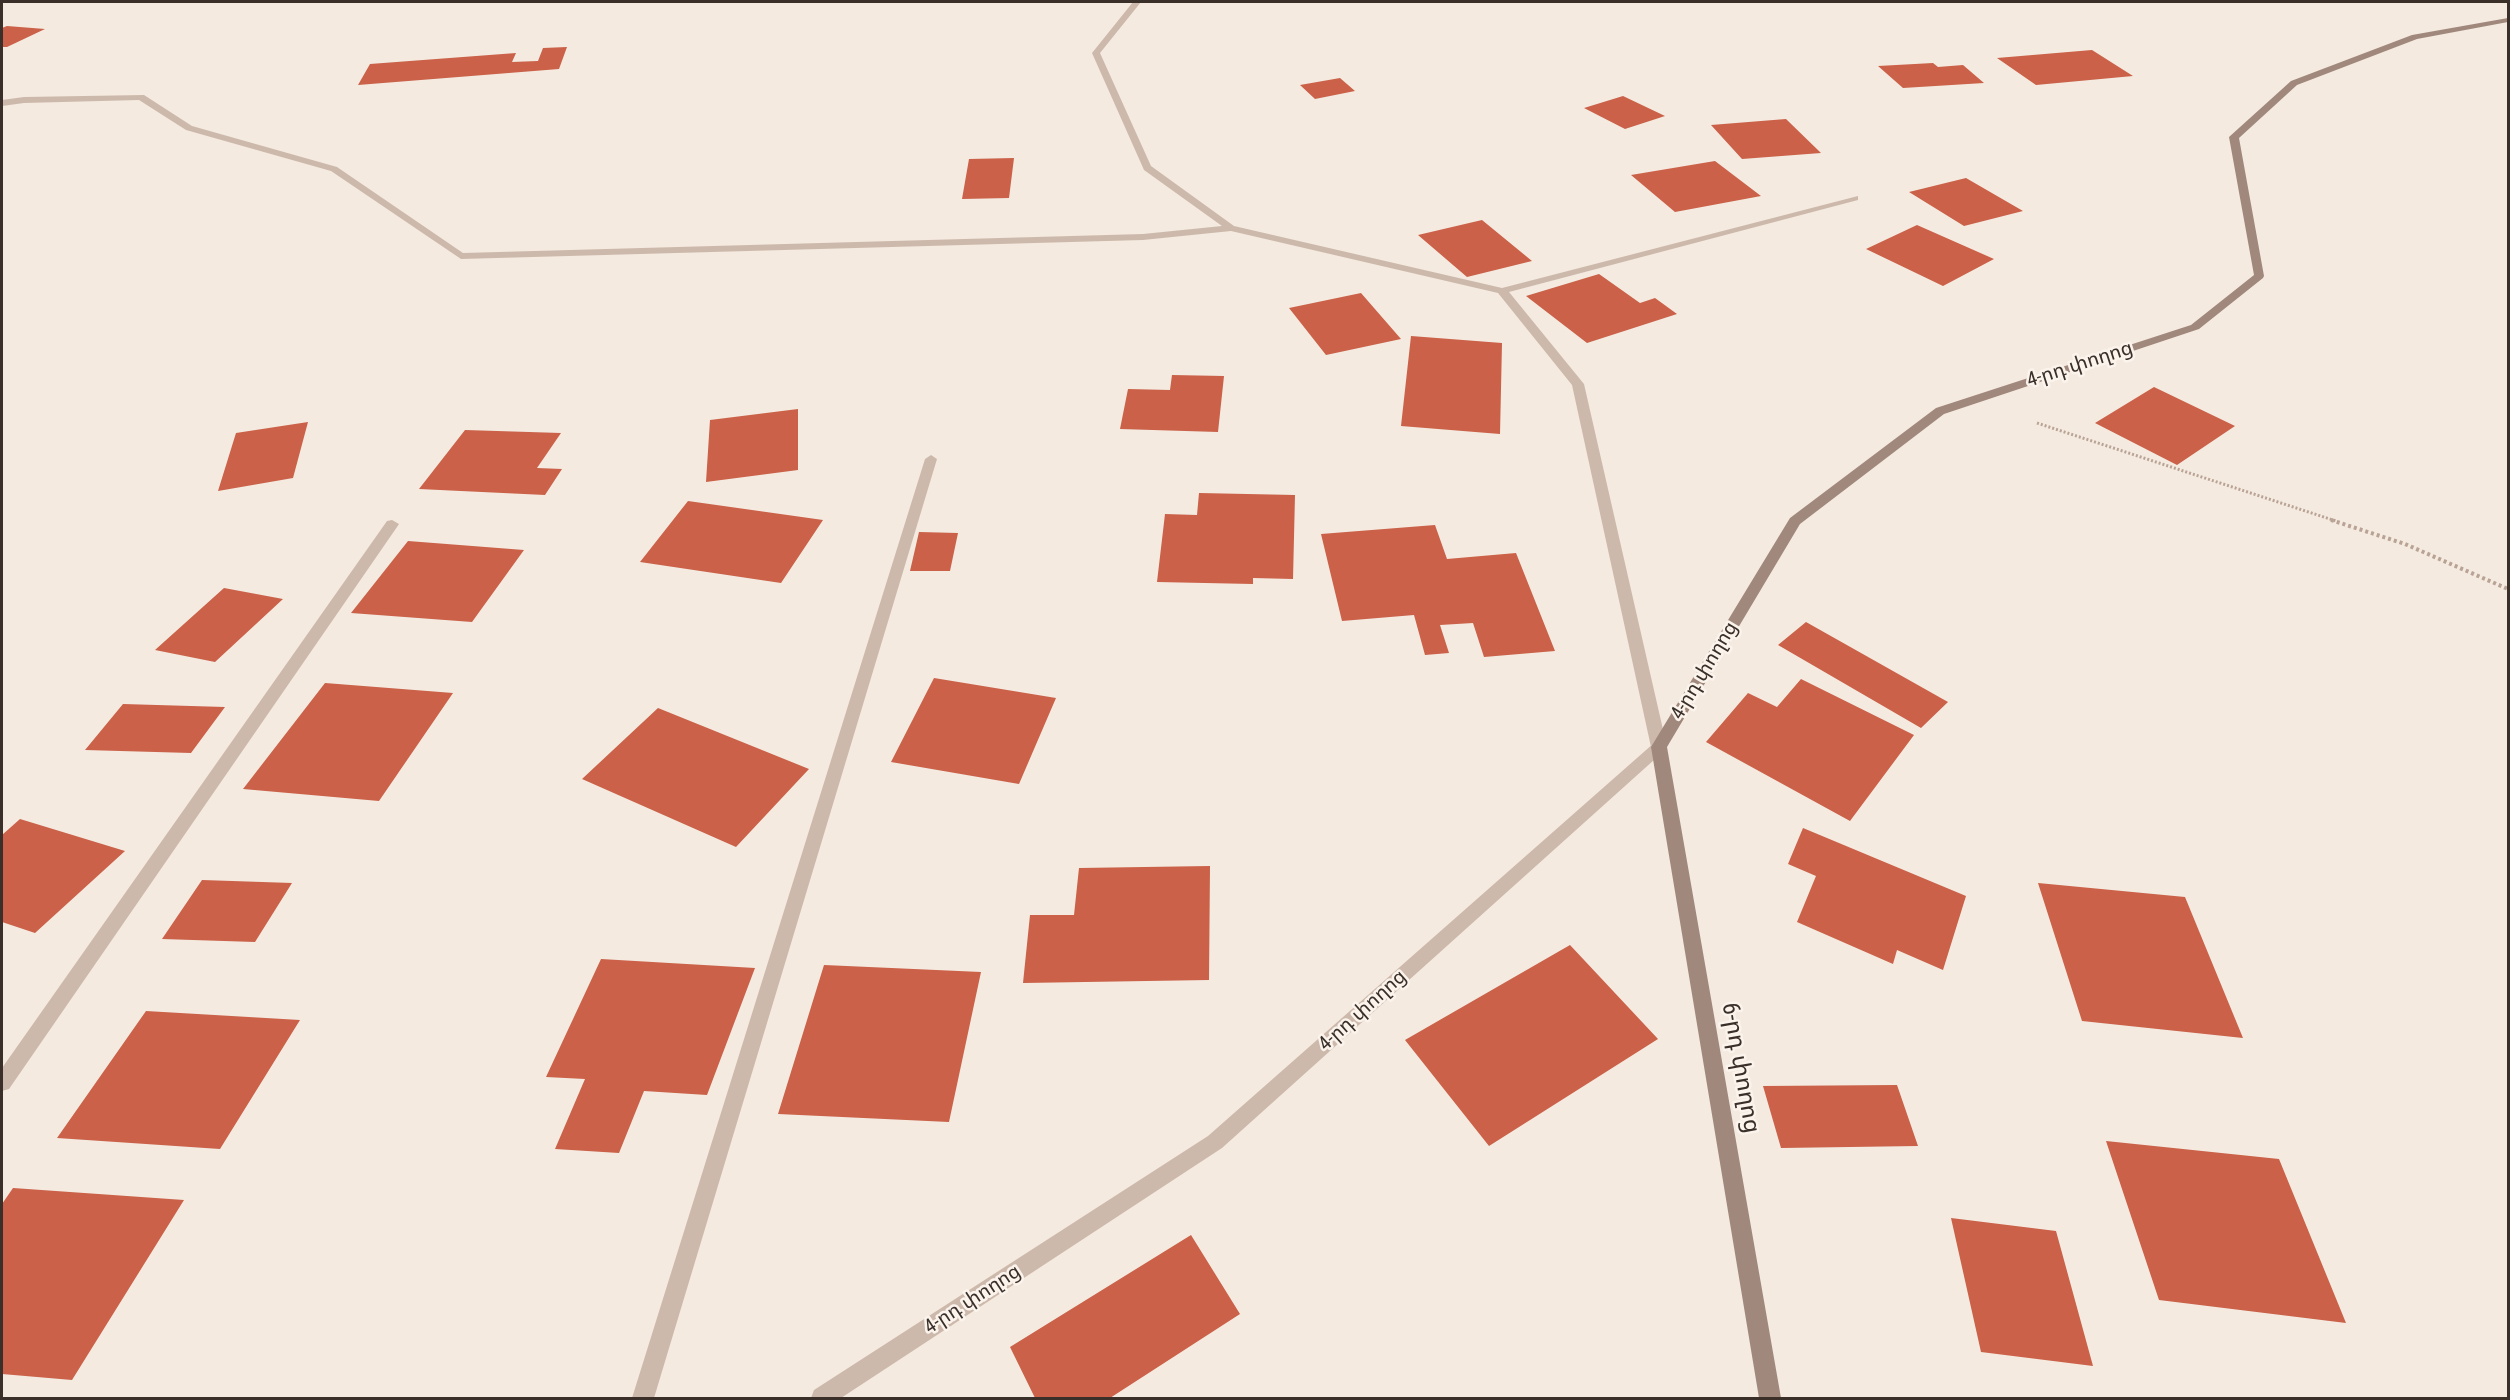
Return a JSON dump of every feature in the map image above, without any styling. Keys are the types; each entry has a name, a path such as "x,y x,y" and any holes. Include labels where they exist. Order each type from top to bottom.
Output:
{"street":[{"path":"1137,2 1096,52 1147,168 1231,228"},
{"name":"4-րդ փողոց","path":"822,1398 1215,1143 1659,747 1795,521 1940,411 2195,327 2259,276 2234,137 2294,84 2415,37 2508,20"},
{"path":"2,103 24,100 141,97 189,128 334,169 461,256 1143,237 1231,228 1502,291 1855,198"},
{"path":"1502,291 1578,384 1659,747"},
{"path":"643,1398 931,459"},
{"path":"2,1083 392,524"},
{"name":"6-րդ փողոց","path":"1659,747 1770,1398"}],"path":[{"path":"2052,427 2405,544 2508,590"}],"building":[{"path":"7,26 45,29 7,47 2,47 2,28"},
{"path":"567,47 559,69 358,85 370,64 516,53 512,62 538,61 543,48"},
{"path":"2092,50 2133,76 2036,85 1997,58"},
{"path":"1933,63 1938,67 1963,65 1984,83 1903,88 1878,66"},
{"path":"1340,78 1355,91 1315,99 1300,85"},
{"path":"1623,96 1665,116 1625,129 1584,108"},
{"path":"1786,119 1821,153 1742,159 1711,125"},
{"path":"1014,158 1009,198 962,199 969,159"},
{"path":"1715,161 1761,196 1675,212 1631,175"},
{"path":"1966,178 2023,211 1964,226 1909,192"},
{"path":"1482,220 1532,261 1467,277 1418,235"},
{"path":"1917,225 1994,259 1943,286 1866,249"},
{"path":"1599,274 1640,303 1655,298 1677,314 1587,343 1526,296"},
{"path":"1361,293 1401,339 1326,355 1289,308"},
{"path":"1411,336 1502,343 1500,434 1401,426"},
{"path":"1172,375 1224,376 1218,432 1120,429 1128,389 1170,390"},
{"path":"2154,387 2235,426 2177,465 2095,423"},
{"path":"798,409 798,470 706,482 710,420"},
{"path":"308,422 293,478 218,491 236,433"},
{"path":"465,430 561,433 537,468 562,469 545,495 419,489"},
{"path":"1199,493 1295,495 1293,579 1253,578 1253,584 1157,582 1165,514 1197,515"},
{"path":"688,501 823,520 781,583 640,562"},
{"path":"1435,525 1447,559 1516,553 1555,651 1484,657 1473,623 1440,625 1449,653 1425,655 1414,615 1342,621 1321,534"},
{"path":"919,532 958,533 950,571 910,571"},
{"path":"408,541 524,550 472,622 351,613"},
{"path":"224,588 283,599 215,662 155,650"},
{"path":"1806,622 1948,702 1921,728 1778,645"},
{"path":"934,678 1056,698 1019,784 891,762"},
{"path":"1801,679 1914,735 1850,821 1706,742 1748,693 1777,707"},
{"path":"325,683 453,693 379,801 243,789"},
{"path":"123,704 225,707 191,753 85,750"},
{"path":"658,708 809,769 736,847 582,779"},
{"path":"20,819 125,851 35,933 2,922 2,835"},
{"path":"1803,828 1966,896 1943,970 1897,950 1893,964 1797,922 1816,876 1788,864"},
{"path":"1210,866 1209,980 1023,983 1030,915 1074,915 1079,868"},
{"path":"202,880 292,883 255,942 162,939"},
{"path":"2038,883 2185,897 2243,1038 2082,1021"},
{"path":"1570,945 1658,1039 1489,1146 1405,1040"},
{"path":"601,959 755,968 707,1095 644,1091 619,1153 555,1149 585,1079 546,1077"},
{"path":"824,965 981,972 949,1122 778,1114"},
{"path":"146,1011 300,1020 220,1149 57,1138"},
{"path":"1897,1085 1918,1146 1781,1148 1763,1086"},
{"path":"2106,1141 2279,1159 2346,1323 2159,1300"},
{"path":"13,1188 184,1200 72,1380 2,1374 2,1204"},
{"path":"1951,1218 2056,1231 2093,1366 1981,1352"},
{"path":"1191,1235 1240,1314 1110,1398 1035,1398 1010,1347"}]}
